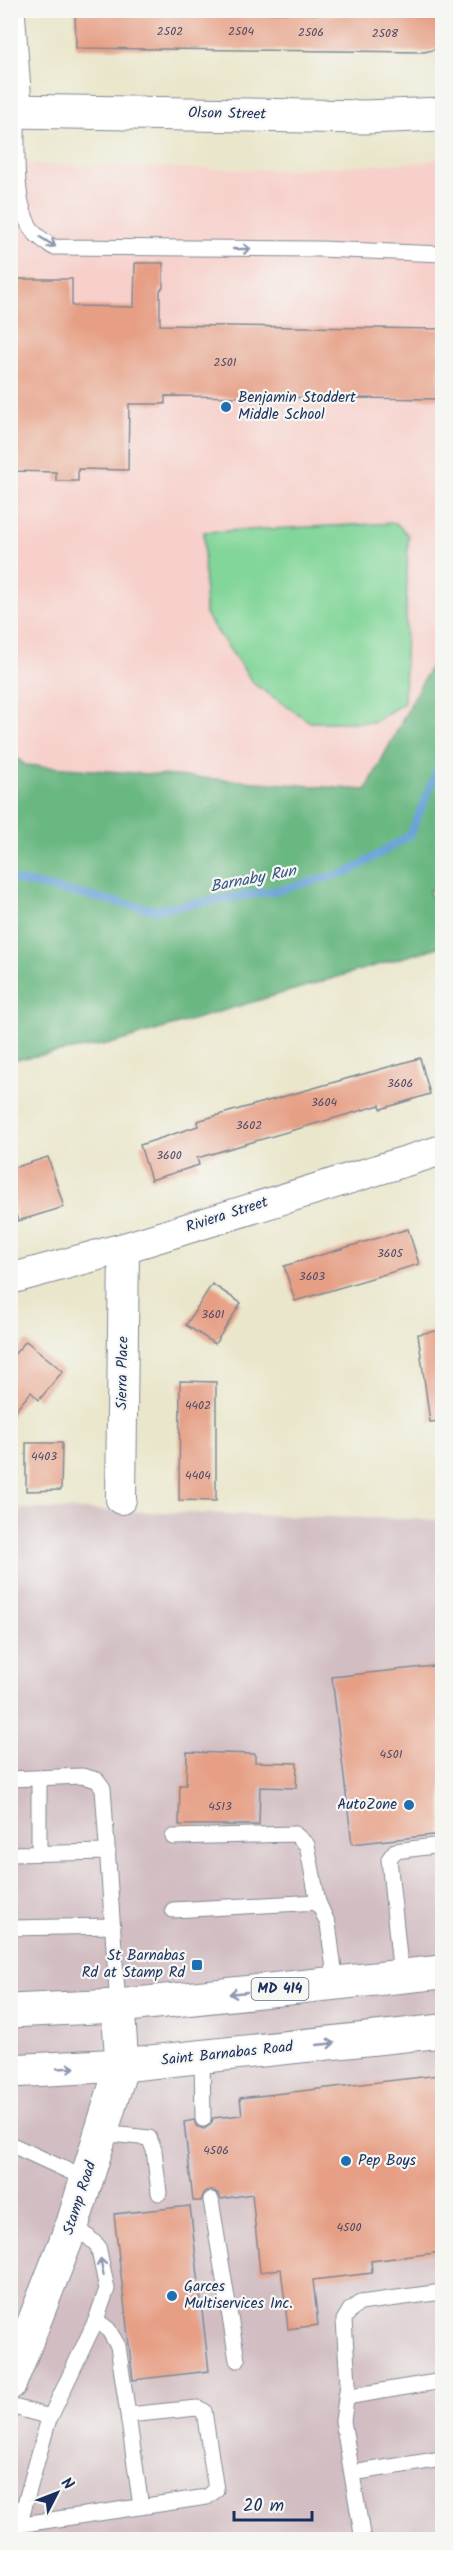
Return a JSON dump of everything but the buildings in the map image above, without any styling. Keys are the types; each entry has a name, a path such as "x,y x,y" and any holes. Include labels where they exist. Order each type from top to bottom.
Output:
{"main road":[{"name":"Olson Street","path":"14,111 364,117 442,114"},
{"name":"MD 414","path":"10,2011 118,2006 442,1972"},
{"name":"Stamp Road","path":"10,2383 18,2341 73,2223 122,2065 118,2006"},
{"name":"Saint Barnabas Road","path":"10,2071 122,2065 442,2031"}],"street":[{"path":"10,16 14,111"},
{"name":"Riviera Street","path":"10,1279 124,1248 442,1150"},
{"name":"Sierra Place","path":"121,1499 124,1248"}],"lane":[{"path":"14,111 22,213 33,231 53,248 320,249 442,254"},
{"path":"10,1779 82,1776 97,1780 103,1788 118,2006"},
{"path":"39,1778 39,1853"},
{"path":"173,1837 295,1834 307,1845 318,1902 328,1924 336,1984"},
{"path":"401,1977 389,1859 395,1851 442,1845"},
{"path":"10,1854 108,1852"},
{"path":"173,1910 318,1902"},
{"path":"10,1928 113,1926"},
{"path":"202,2057 203,2119"},
{"path":"101,2133 149,2138 154,2150 159,2193"},
{"path":"10,2144 86,2179"},
{"path":"211,2200 237,2360"},
{"path":"73,2223 98,2246 106,2289 96,2320 50,2417 15,2525 207,2497 216,2490 204,2411 197,2408 128,2415"},
{"path":"363,2540 343,2421 348,2384 344,2320 350,2310 360,2303 442,2292"},
{"path":"96,2320 108,2329 118,2346 141,2507"},
{"path":"346,2397 442,2381"},
{"path":"10,2406 50,2417"},
{"path":"352,2473 442,2459"}],"shaded area":[{"name":"Benjamin Stoddert Middle School","path":"442,158 442,644 366,790 25,765 11,753 10,164 276,170 425,162"},
{"path":"11,1508 442,1520 442,2539 11,2540"}],"green space":[{"path":"396,523 408,535 404,703 373,722 310,722 254,684 205,614 204,532"},
{"path":"442,644 442,884 429,891 442,919 442,946 114,1043 11,1060 11,753 25,765 366,790"}],"waterway":[{"name":"Barnaby Run","path":"10,879 154,910 280,890 351,871 410,835 442,759"}],"place":[{"name":"Benjamin Stoddert Middle School","path":"226,407"},
{"name":"AutoZone","path":"409,1805"},
{"name":"St Barnabas Rd at Stamp Rd","path":"197,1965"},
{"name":"Pep Boys","path":"346,2161"},
{"name":"Garces Multiservices Inc.","path":"172,2296"}]}
